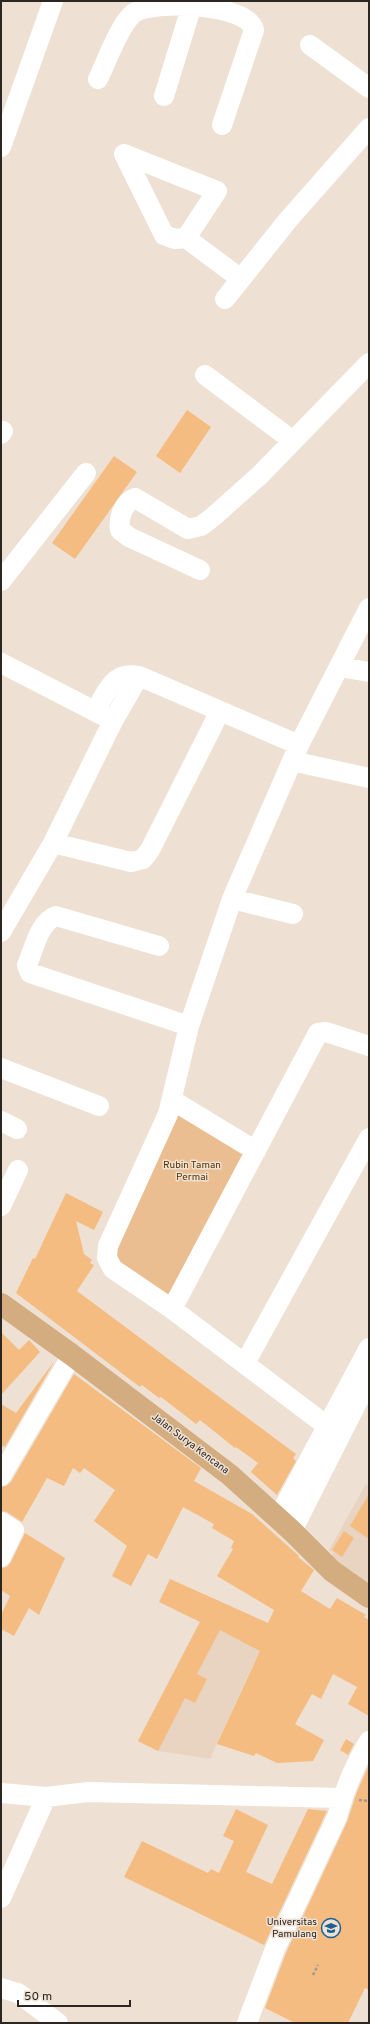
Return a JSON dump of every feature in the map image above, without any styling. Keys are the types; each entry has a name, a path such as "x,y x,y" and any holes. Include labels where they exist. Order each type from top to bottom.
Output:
{"main road":[{"name":"Jalan Surya Kencana","path":"1,1304 72,1355 230,1475 285,1524 332,1571 369,1597"}],"street":[{"path":"1,147 53,1"},
{"path":"98,79 126,20 134,12 144,8 205,4 248,19 253,24 254,30 222,125"},
{"path":"164,96 205,4"},
{"path":"310,45 369,88"},
{"path":"225,299 288,220 369,128"},
{"path":"186,238 217,191 124,154 164,235 175,239 186,238 241,279"},
{"path":"200,570 129,537 120,530 119,522 130,501 136,498 188,529 201,526 260,476 369,363"},
{"path":"205,375 293,442"},
{"path":"2,577 86,473"},
{"path":"327,1426 172,1309 113,1269 107,1258 108,1246 168,1114 189,1026 232,898 295,753 369,608"},
{"path":"1,663 113,721"},
{"path":"340,667 369,672"},
{"path":"95,711 115,680 128,674 140,676 220,712 295,753 369,778"},
{"path":"1,932 53,843 113,721 140,676"},
{"path":"53,843 131,862 143,859 150,850 220,712"},
{"path":"232,898 293,914"},
{"path":"159,946 56,916 49,919 43,926 27,965 27,969 30,973 189,1026"},
{"path":"172,1309 318,1033 326,1032 369,1046"},
{"path":"1,1068 99,1106"},
{"path":"172,1100 256,1151"},
{"path":"245,1363 369,1138"},
{"path":"1,1206 18,1170"},
{"path":"285,1524 327,1426 369,1348"},
{"path":"1,1476 9,1451 72,1355"},
{"path":"285,1524 369,1379"},
{"path":"1,1522 14,1530 1,1557"},
{"path":"247,2023 275,1949 338,1817 342,1798 360,1756 369,1741"},
{"path":"1,1793 46,1796 88,1792 342,1798"},
{"path":"1,1898 46,1796"},
{"path":"1,1988 18,1994 58,2023"}],"path":[{"path":"313,1975 318,1965"}],"shaded area":[{"path":"366,1484 369,1486 369,1587 330,1560 333,1553 329,1550"},
{"path":"209,1604 261,1651 251,1669 210,1759 158,1751 138,1741"}],"green space":[{"name":"Rubin Taman Permai","path":"172,1100 256,1151 172,1309 113,1269 108,1246"}],"building":[{"path":"187,410 211,427 180,473 156,456"},
{"path":"114,456 137,472 75,559 52,543"},
{"path":"66,1193 103,1212 94,1230 76,1221 84,1254 92,1260 90,1263 94,1265 77,1291 296,1454 293,1458 296,1461 277,1495 251,1472 258,1463 236,1447 235,1448 200,1420 196,1424 161,1397 159,1398 142,1385 140,1387 16,1293 33,1258 35,1259"},
{"path":"1,1332 19,1350 29,1340 40,1352 1,1395"},
{"path":"53,1363 5,1447 1,1445 1,1404 16,1413"},
{"path":"74,1374 201,1468 194,1481 252,1514 314,1570 301,1591 330,1609 337,1598 366,1615 364,1617 369,1620 369,1716 348,1704 357,1687 333,1674 321,1699 312,1694 295,1724 324,1740 313,1761 277,1763 256,1753 254,1756 217,1744 260,1651 220,1630 197,1674 207,1679 195,1703 185,1698 158,1751 138,1741 200,1622 159,1602 170,1579 268,1623 274,1610 217,1576 233,1549 231,1548 234,1541 212,1528 214,1524 183,1507 157,1559 148,1554 131,1586 112,1576 127,1546 94,1521 115,1490 84,1468 80,1473 73,1468 64,1486 47,1478 22,1522 7,1512 1,1511 1,1487 6,1486 11,1482"},
{"path":"369,1494 369,1539 350,1526"},
{"path":"344,1531 354,1538 342,1557 332,1550"},
{"path":"25,1533 65,1558 39,1615 29,1608 14,1636 1,1629 1,1615 10,1596 1,1590 1,1568 7,1567 11,1562"},
{"path":"346,1739 354,1744 348,1755 340,1750"},
{"name":"Universitas Pamulang","path":"369,1765 369,1990 365,1988 348,2023 295,2023 265,2008 286,1953 347,1822 357,1792"},
{"path":"236,1809 268,1825 246,1872 272,1884 308,1809 327,1811 264,1945 124,1877 142,1841 208,1873 211,1869 219,1873 234,1841 223,1836"}],"place":[{"name":"Universitas Pamulang","path":"331,1928"}]}
